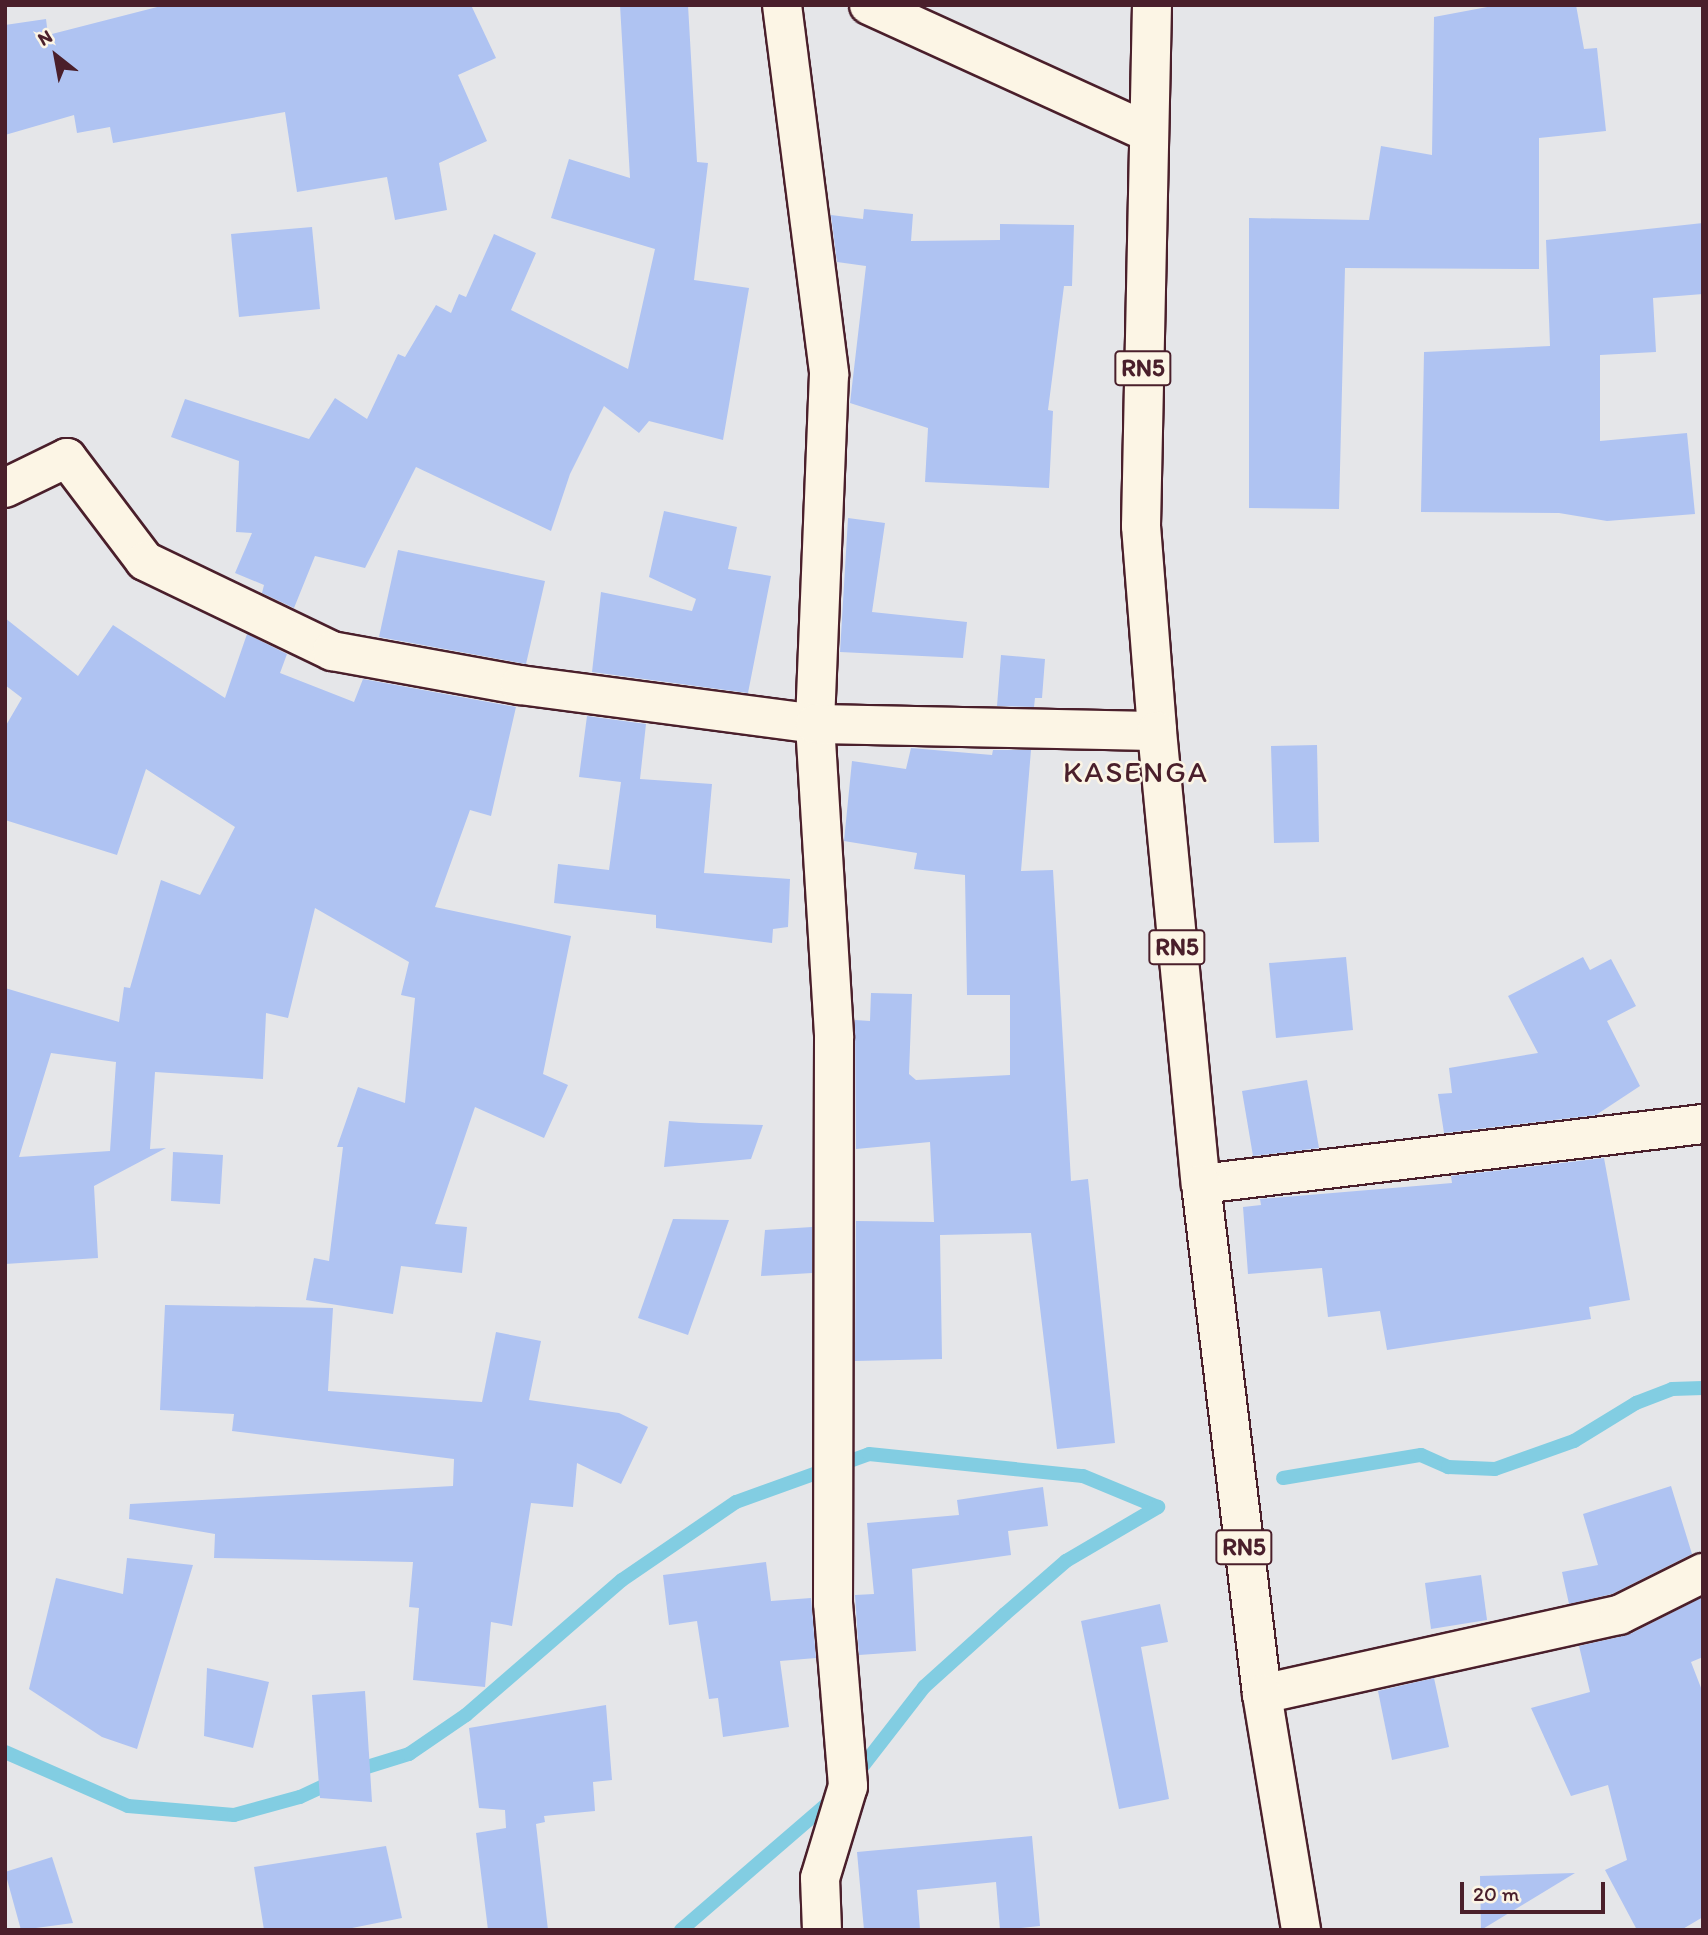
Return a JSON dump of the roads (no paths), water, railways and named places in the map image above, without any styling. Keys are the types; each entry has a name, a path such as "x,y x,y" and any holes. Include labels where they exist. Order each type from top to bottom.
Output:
{"main road":[{"path":"782,5 829,374 815,724 834,1037 833,1603 848,1786 820,1878 822,1930"},
{"path":"869,5 1146,131"},
{"name":"RN5","path":"1152,5 1146,131 1141,526 1157,731 1201,1184 1262,1694 1301,1930"},
{"path":"5,488 67,458 145,561 332,651 520,685 815,724 1157,731"},
{"path":"1201,1184 1703,1124"},
{"path":"1262,1694 1619,1615 1703,1573"}],"waterway":[{"path":"1283,1478 1421,1455 1448,1467 1495,1469 1574,1441 1636,1403 1672,1389 1703,1388"},
{"path":"354,1771 409,1754 466,1715 622,1580 736,1502 869,1454 1083,1476 1158,1507"},
{"path":"855,1776 924,1687 1005,1614 1066,1561 1158,1507"},
{"path":"5,1752 128,1806 234,1815 300,1797 336,1780"},
{"path":"681,1930 834,1798"}],"district":[{"name":"KASENGA","path":"1136,772"}]}
